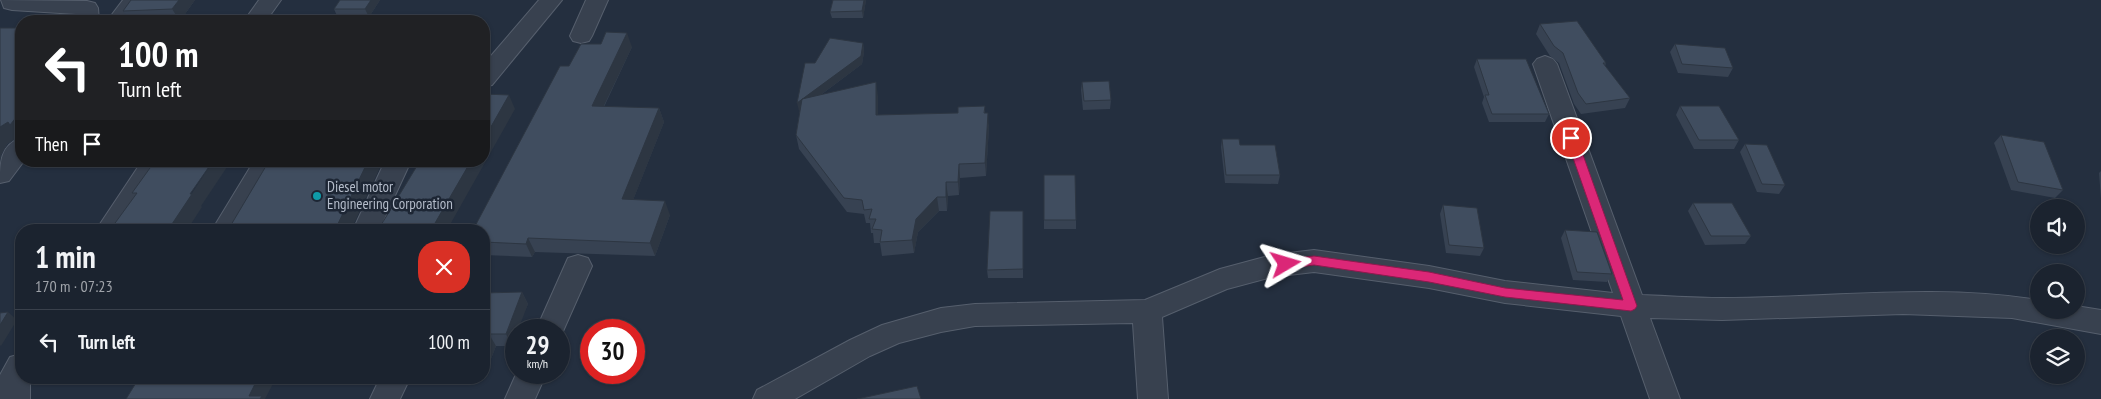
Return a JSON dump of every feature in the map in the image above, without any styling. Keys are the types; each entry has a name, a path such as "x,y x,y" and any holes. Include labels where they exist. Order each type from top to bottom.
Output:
{"street":[{"path":"123,15 135,0"},
{"path":"259,15 270,0"},
{"path":"490,72 552,0"},
{"path":"581,36 597,0"},
{"path":"1545,64 1665,399"},
{"path":"0,174 15,155"},
{"path":"113,224 152,167"},
{"path":"230,224 263,167"},
{"path":"369,224 395,167"},
{"path":"768,399 860,348 892,333 941,320 975,315 1147,311 1220,280 1272,266 1314,261 1429,277 1505,292 1631,306 1722,309 1903,303 2012,307 2101,322"},
{"path":"555,319 578,266"},
{"path":"1147,311 1153,399"},
{"path":"15,384 15,399"},
{"path":"385,399 392,384"},
{"path":"520,399 527,384"}],"lane":[{"path":"12,0 12,3 87,8 88,15"}],"building":[{"path":"131,0 179,0 172,9 123,11"},
{"path":"340,0 371,0 365,9 334,9"},
{"path":"833,0 864,0 862,11 830,12"},
{"path":"1577,21 1606,63 1603,63 1630,98 1586,104 1578,93 1563,53 1554,46 1540,24"},
{"path":"0,28 15,28 15,119 10,125 8,122 0,127"},
{"path":"606,32 627,33 592,106 659,108 622,199 665,201 650,243 528,238 526,244 490,242 490,224 476,224 560,66 569,66 581,44 601,44"},
{"path":"830,38 863,43 861,56 797,103 805,63 815,63"},
{"path":"1675,44 1725,48 1733,68 1682,64"},
{"path":"1477,59 1526,59 1549,114 1492,114 1485,95 1489,95"},
{"path":"1109,81 1111,100 1084,101 1082,82"},
{"path":"876,82 876,115 958,113 958,107 985,106 984,113 988,113 985,163 959,164 958,182 946,182 946,197 937,197 916,219 912,240 880,242 882,230 872,229 876,219 869,219 872,209 864,210 862,200 844,198 796,135 802,99"},
{"path":"490,94 509,95 490,128"},
{"path":"1680,106 1719,106 1739,140 1699,140"},
{"path":"2001,135 2044,142 2063,190 2018,182"},
{"path":"1222,139 1239,139 1240,145 1275,145 1280,175 1226,175"},
{"path":"1745,144 1767,145 1785,185 1762,184"},
{"path":"151,167 209,167 172,224 114,224 137,193 132,193"},
{"name":"Diesel motor Engineering Corporation","path":"265,167 365,167 338,224 232,224"},
{"path":"416,167 468,167 434,224 382,224"},
{"path":"1044,175 1075,175 1076,220 1044,220"},
{"path":"1693,203 1732,203 1751,236 1711,236"},
{"path":"1443,205 1477,208 1484,248 1449,245"},
{"path":"990,211 1023,211 1023,269 987,270"},
{"path":"1565,230 1597,232 1612,274 1577,272"},
{"path":"522,292 512,319 505,319 505,334 490,334 490,293"},
{"path":"8,312 0,325 0,313"},
{"path":"135,384 255,384 249,396 262,396 260,399 126,399"},
{"path":"917,386 921,399 857,399"}],"place":[{"name":"Diesel motor Engineering Corporation","path":"317,196"}],"route":[{"path":"1286,264 1314,261 1429,277 1505,292 1631,306 1571,138"}]}
